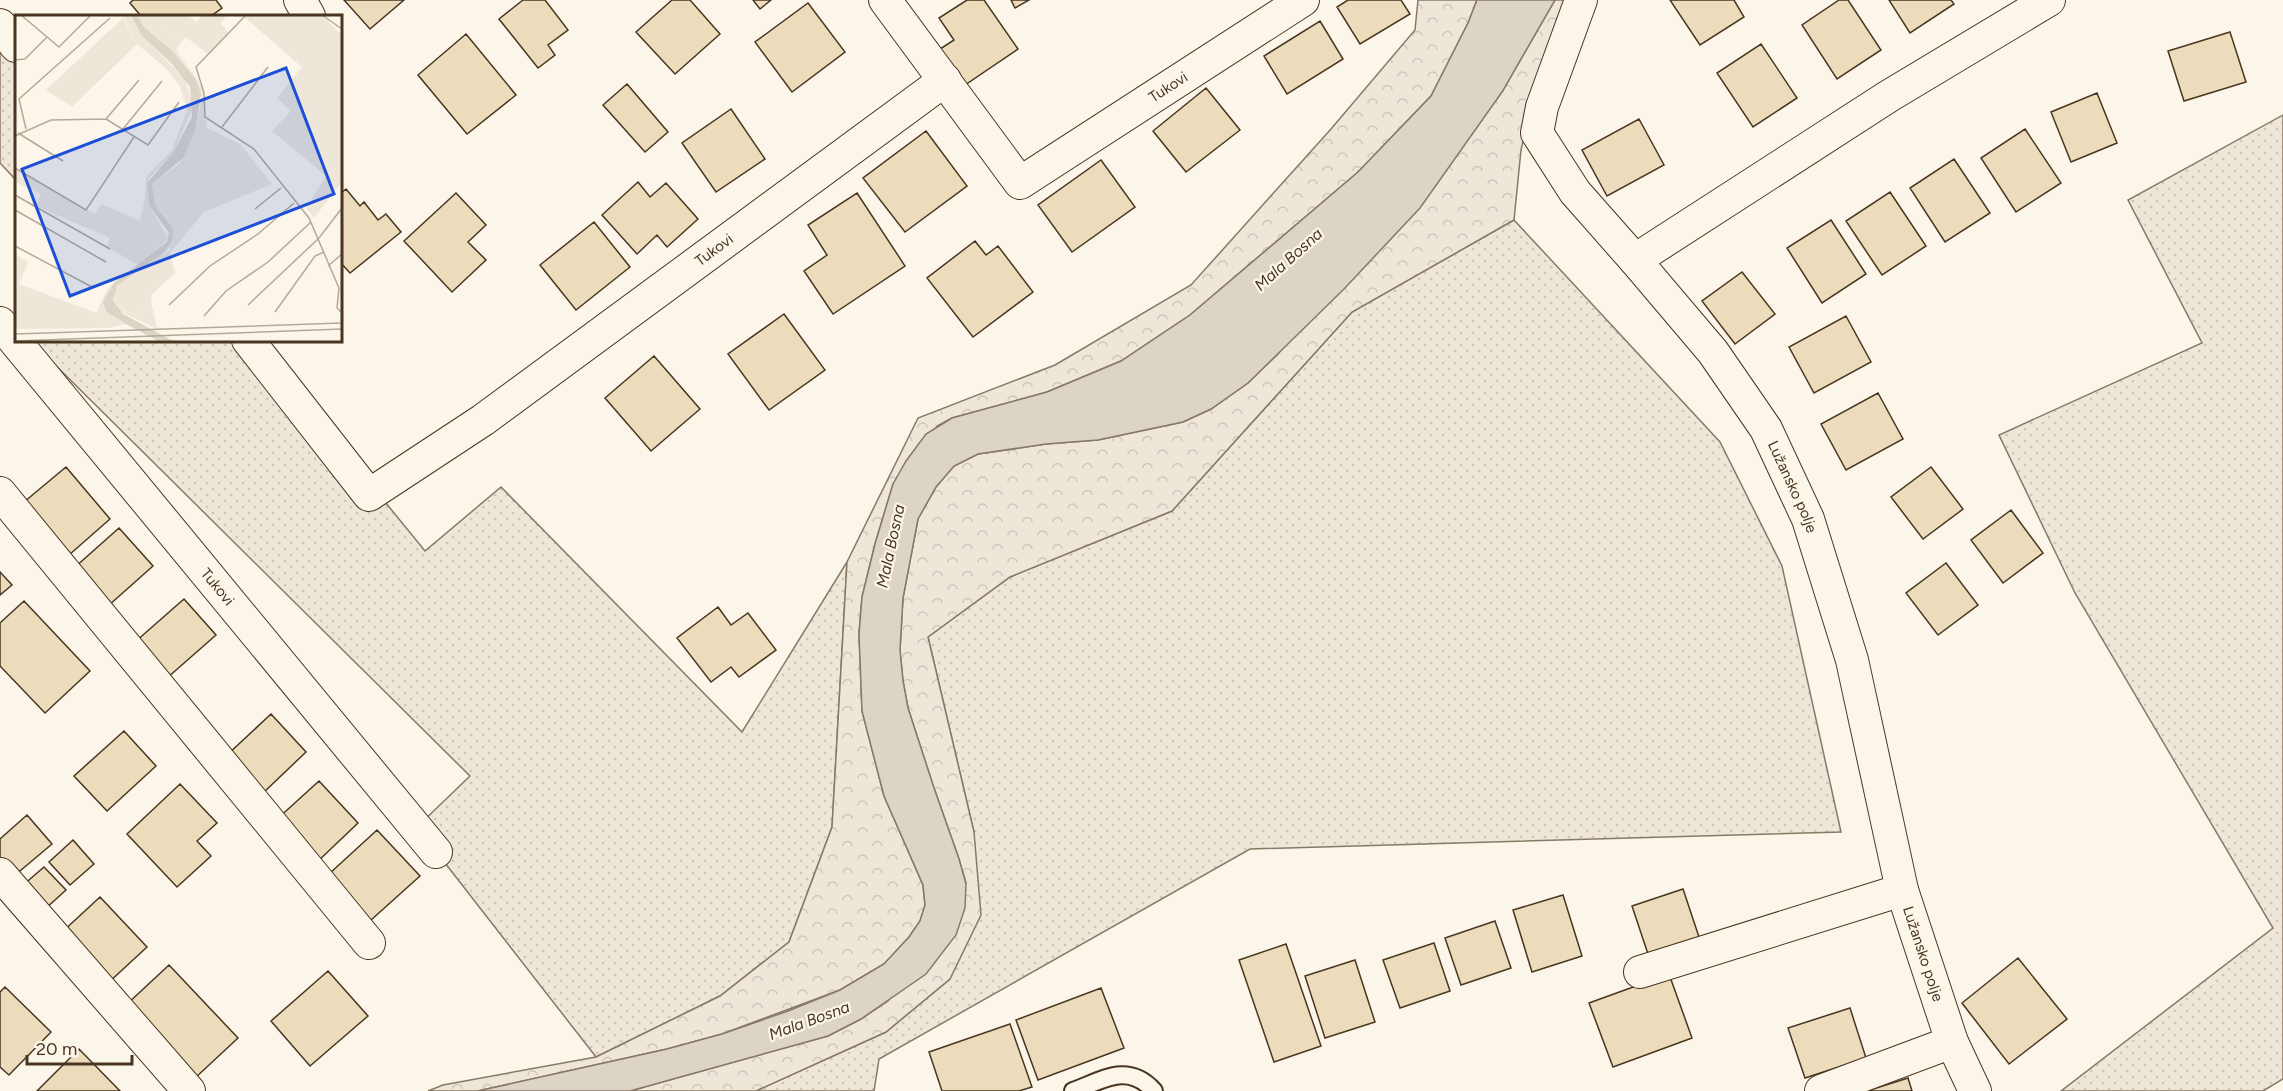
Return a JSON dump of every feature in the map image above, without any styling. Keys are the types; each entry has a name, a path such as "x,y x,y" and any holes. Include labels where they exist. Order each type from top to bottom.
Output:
{"street":[{"path":"300,0 308,15"},
{"name":"Tukovi","path":"885,0 1020,183 1303,0"},
{"name":"Lužansko polje","path":"1581,0 1542,106 1537,133 1575,192 1713,352 1766,429 1808,519 1852,660 1902,890 1952,1042 1975,1091"},
{"path":"1635,260 1888,96 2049,0"},
{"path":"0,25 15,45"},
{"name":"Tukovi","path":"250,342 369,495 483,420 945,80"},
{"name":"Tukovi","path":"0,323 15,341"},
{"name":"Tukovi","path":"16,342 436,852"},
{"path":"0,493 369,943"},
{"path":"0,874 189,1091"},
{"path":"1640,972 1902,890"},
{"path":"1821,1091 1952,1042"}],"lane":[{"path":"1073,1091 1122,1074 1144,1080 1154,1091"}],"green space":[{"path":"1418,0 1477,0 1468,23 1431,96 1358,172 1190,315 1121,361 1047,392 952,418 937,426 893,484 862,597 859,633 862,711 884,796 923,885 925,905 920,921 909,937 884,964 840,990 722,1034 667,1049 478,1091 428,1091 443,1085 596,1057 720,996 789,942 832,827 847,562 918,418 1055,365 1191,285 1331,129 1415,30"},
{"path":"1555,0 1568,0 1534,94 1521,150 1514,220 1352,312 1172,511 1010,577 928,637 974,832 981,915 950,979 886,1032 756,1091 630,1091 828,1036 861,1019 888,1001 966,883 908,708 900,650 903,598 918,519 936,487 954,466 978,454 1046,444 1098,440 1183,422 1211,409 1248,383 1277,355 1502,92"},
{"path":"0,30 15,49 15,179 0,163"},
{"path":"2283,115 2283,1079 2263,1091 2061,1091 2273,928 2075,593 1999,435 2202,343 2128,200"},
{"path":"1514,220 1720,442 1782,566 1841,832 1250,849 879,1059 874,1091 756,1091 886,1032 950,979 974,832 928,637 1010,577 1172,511 1352,312"},
{"path":"32,342 255,342 425,551 501,487 742,732 847,562 832,827 789,942 720,996 596,1057 417,827 470,776"}],"water":[{"name":"Mala Bosna","path":"1477,0 1555,0 1502,92 1420,208 1344,289 1248,383 1211,409 1183,422 1098,440 1046,444 978,454 954,466 936,487 918,519 903,598 900,650 908,708 966,884 965,908 956,935 926,974 861,1019 828,1036 630,1091 478,1091 667,1049 722,1034 788,1011 840,990 884,964 909,937 920,921 925,905 923,885 884,796 862,711 859,634 862,597 875,544 893,484 906,461 926,434 952,418 1047,392 1121,361 1190,315 1358,172 1431,96 1468,23"}],"building":[{"path":"133,0 216,0 222,8 212,15 140,15 130,3"},
{"path":"344,0 404,0 370,29"},
{"path":"523,0 545,0 568,30 548,45 555,55 538,68 499,19"},
{"path":"672,0 690,0 720,34 675,74 636,32"},
{"path":"753,0 771,0 760,9"},
{"path":"967,0 984,0 1018,49 962,87 937,51 954,40 939,18"},
{"path":"1011,0 1029,0 1015,8"},
{"path":"1348,0 1401,0 1410,14 1360,44 1337,7"},
{"path":"1670,0 1734,0 1744,17 1700,45"},
{"path":"1839,0 1848,0 1881,50 1837,79 1802,25"},
{"path":"1889,0 1951,0 1954,4 1910,33"},
{"path":"808,3 845,52 792,92 755,42"},
{"path":"1320,21 1343,59 1287,94 1264,56"},
{"path":"2230,32 2246,82 2184,101 2168,51"},
{"path":"466,34 516,95 467,134 418,75"},
{"path":"1761,44 1797,98 1753,127 1717,73"},
{"path":"627,84 668,132 645,152 603,105"},
{"path":"1206,88 1240,130 1186,172 1153,131"},
{"path":"2097,93 2117,143 2071,162 2051,112"},
{"path":"731,109 765,159 716,192 682,143"},
{"path":"1639,119 1664,165 1607,196 1582,150"},
{"path":"2025,129 2061,183 2016,212 1981,158"},
{"path":"926,131 967,186 905,232 863,178"},
{"path":"1954,159 1990,213 1945,242 1910,188"},
{"path":"1101,160 1135,207 1072,252 1038,205"},
{"path":"638,182 650,197 666,183 698,219 667,247 657,235 637,254 602,215"},
{"path":"346,189 360,206 364,202 378,220 386,214 401,232 350,273 342,264 342,192"},
{"path":"1890,192 1926,246 1882,275 1846,221"},
{"path":"456,193 486,225 468,242 486,260 452,292 404,241"},
{"path":"857,193 905,266 833,314 804,271 827,255 808,225"},
{"path":"1831,220 1866,274 1822,303 1787,248"},
{"path":"594,222 630,267 576,310 540,265"},
{"path":"975,241 986,255 998,246 1033,292 973,337 927,278"},
{"path":"1742,272 1775,314 1735,344 1702,301"},
{"path":"784,314 825,370 769,410 728,354"},
{"path":"1846,316 1871,362 1814,393 1789,347"},
{"path":"654,356 700,409 651,451 605,398"},
{"path":"1878,393 1903,439 1846,470 1821,424"},
{"path":"66,467 110,519 69,555 24,502"},
{"path":"1931,467 1963,509 1923,539 1891,497"},
{"path":"2011,510 2043,553 2003,583 1971,540"},
{"path":"119,528 153,566 108,606 74,568"},
{"path":"1946,563 1978,605 1938,635 1906,593"},
{"path":"0,572 12,585 0,595"},
{"path":"184,599 216,635 167,678 135,642"},
{"path":"24,601 90,671 45,713 0,666 0,623"},
{"path":"718,607 731,625 748,613 776,650 739,677 731,667 711,682 677,638"},
{"path":"271,714 306,752 262,794 226,756"},
{"path":"124,731 156,766 107,811 74,776"},
{"path":"319,781 358,823 315,864 275,821"},
{"path":"180,784 217,823 197,841 211,856 177,887 127,834"},
{"path":"27,815 52,844 14,876 0,860 0,839"},
{"path":"377,830 420,876 371,920 329,874"},
{"path":"73,840 94,864 70,885 49,862"},
{"path":"44,867 66,890 44,910 22,886"},
{"path":"1683,889 1699,937 1648,954 1632,906"},
{"path":"1563,895 1582,956 1532,972 1513,910"},
{"path":"100,897 147,947 107,984 60,934"},
{"path":"1495,921 1511,968 1461,985 1445,938"},
{"path":"1434,943 1450,991 1400,1008 1383,960"},
{"path":"1286,944 1321,1046 1274,1062 1239,960"},
{"path":"2018,958 2067,1019 2009,1064 1962,1003"},
{"path":"1355,960 1375,1022 1325,1038 1305,976"},
{"path":"169,965 238,1038 194,1079 125,1006"},
{"path":"328,971 368,1016 310,1066 271,1021"},
{"path":"1669,974 1692,1038 1613,1067 1589,1003"},
{"path":"5,987 51,1032 9,1075 0,1067 0,992"},
{"path":"1101,988 1124,1048 1038,1080 1016,1020"},
{"path":"1850,1008 1866,1058 1805,1078 1788,1028"},
{"path":"1010,1024 1032,1087 1019,1091 942,1091 929,1052"},
{"path":"79,1049 120,1091 37,1091"},
{"path":"1908,1078 1912,1091 1867,1091"}]}
